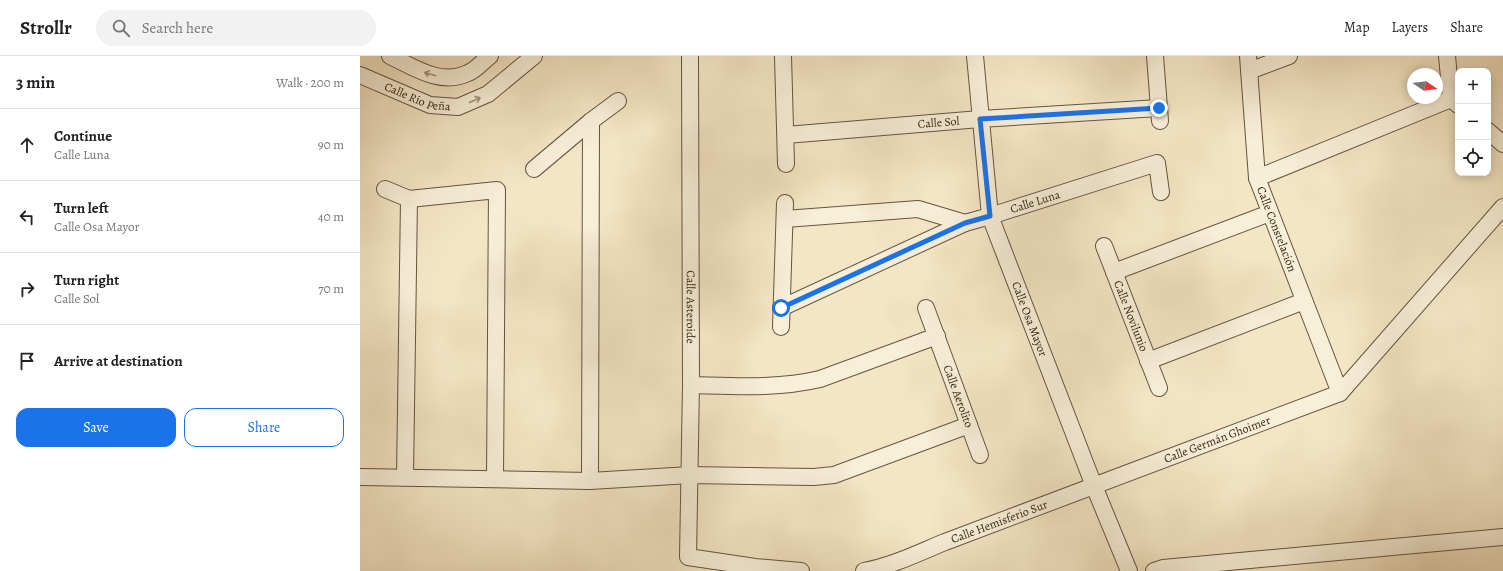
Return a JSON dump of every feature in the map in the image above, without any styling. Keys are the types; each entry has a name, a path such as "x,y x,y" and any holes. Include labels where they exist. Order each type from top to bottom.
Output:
{"street":[{"name":"Calle Río Peña","path":"390,56 428,74 450,79 469,73 490,56"},
{"name":"Calle Río Peña","path":"360,74 430,105 458,107 488,94 534,56"},
{"name":"Calle Asteroide","path":"690,56 691,385 688,557 755,567 801,571"},
{"path":"783,56 786,164"},
{"name":"Calle Osa Mayor","path":"975,56 990,216 1094,486 1129,571"},
{"name":"Calle Sol","path":"786,135 980,119 1160,114 1155,56"},
{"path":"1248,63 1289,56"},
{"path":"1257,178 1455,102 1447,56"},
{"name":"Calle Constelación","path":"1248,63 1257,178 1340,394"},
{"path":"534,169 591,121 618,101"},
{"path":"590,481 591,121"},
{"path":"1491,134 1503,144"},
{"name":"Calle Luna","path":"781,308 965,223 1157,163 1161,192"},
{"path":"385,189 409,199 497,190 495,479"},
{"path":"405,477 409,199"},
{"path":"781,327 785,203"},
{"path":"1340,394 1503,207"},
{"path":"785,219 918,209 965,223"},
{"name":"Calle Novilunio","path":"1270,213 1114,272 1148,361 1304,301"},
{"path":"1104,246 1114,272"},
{"name":"Calle Aerolito","path":"360,477 590,481 690,475 814,477 834,475 969,425 926,308"},
{"path":"691,385 780,386 808,382 937,336"},
{"path":"1148,361 1159,388"},
{"name":"Calle Germán Ghoimer","path":"1094,486 1340,394"},
{"path":"969,425 980,455"},
{"name":"Calle Hemisferio Sur","path":"864,571 904,565 945,542 1094,486"},
{"path":"1154,571 1163,568 1503,537"}],"route":[{"path":"781,308 965,223 990,216 980,119 1159,108"}]}
